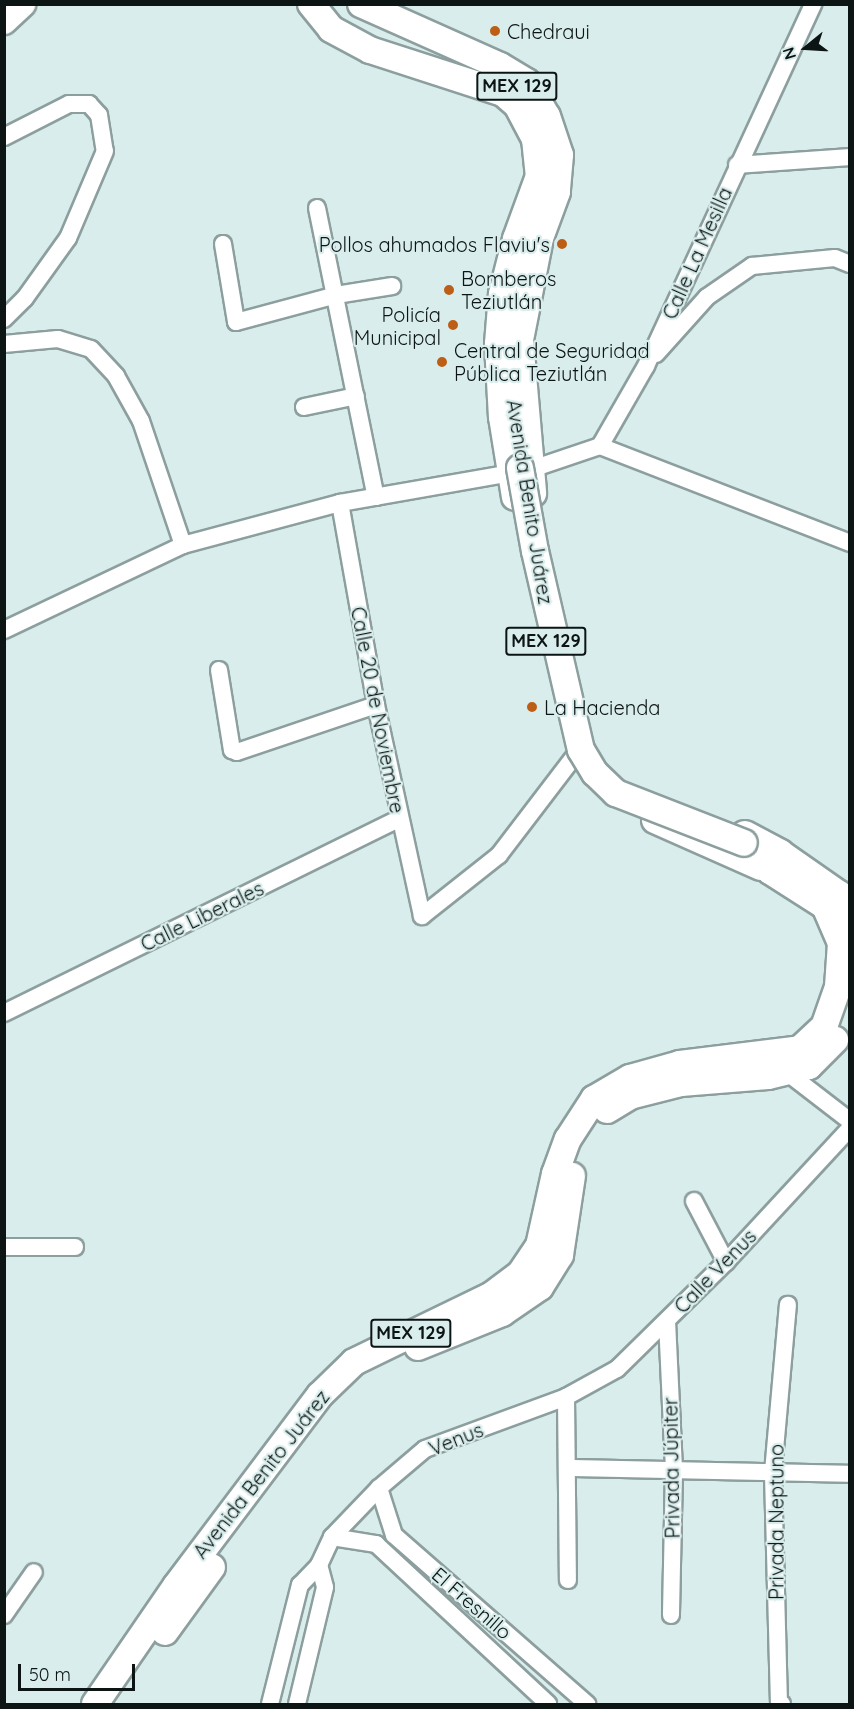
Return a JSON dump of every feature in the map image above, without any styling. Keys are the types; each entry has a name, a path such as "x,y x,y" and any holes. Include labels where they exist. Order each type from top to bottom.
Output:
{"main road":[{"path":"4,21 22,4"},
{"name":"MEX 129","path":"361,4 500,66 527,82 547,116 560,155 557,192 540,238 520,340 520,472 566,738 574,757 605,798 775,862"},
{"name":"MEX 129","path":"324,5 331,29 370,50 504,93 517,105 535,139 539,176 513,250 502,294 498,344 502,417 520,472 587,747 598,766 616,782 734,828 775,862"},
{"name":"Avenida Benito Juárez","path":"324,5 369,33 487,71 522,88 548,130 552,173 519,273 509,341 520,468 535,551 580,750 595,773 616,793 744,843 775,862 839,894 849,918"},
{"name":"Avenida Benito Juárez","path":"115,1704 334,1402 367,1372 394,1357 502,1313 540,1287 560,1255 568,1184 583,1145 603,1113 630,1096 778,1063 800,1049 824,1027 838,987 842,943 825,906 775,862"},
{"name":"Avenida Benito Juárez","path":"94,1704 176,1586 320,1395 354,1362 492,1295 520,1274 542,1238 555,1174 568,1139 594,1099 630,1078 680,1064 778,1063 809,1066 838,1036 849,1007"}],"street":[{"name":"Calle La Mesilla","path":"600,446 646,366 813,4"},
{"path":"4,137 69,104 89,104 99,115 105,151 69,238 25,298 4,319"},
{"path":"737,165 849,156"},
{"path":"317,208 376,497"},
{"path":"223,244 236,322 336,295 392,286"},
{"path":"646,366 707,297 752,266 835,258 849,264"},
{"path":"4,344 58,339 91,349 116,376 141,421 183,545"},
{"path":"304,407 356,396"},
{"path":"4,630 183,545 339,503 520,472 600,446 849,543"},
{"name":"Calle 20 de Noviembre","path":"339,503 376,705 399,819 422,916 499,855 574,757"},
{"path":"219,670 232,750 237,752 376,705"},
{"name":"Calle Liberales","path":"4,1013 399,819"},
{"path":"778,1063 849,1121"},
{"name":"Calle Venus","path":"566,1397 617,1370 726,1262 849,1128"},
{"path":"694,1202 726,1262"},
{"path":"4,1247 75,1247"},
{"name":"Privada Neptuno","path":"780,1704 773,1473 788,1305"},
{"name":"Privada Júpiter","path":"667,1321 674,1470 672,1615"},
{"path":"566,1397 569,1468 568,1580"},
{"name":"Venus","path":"270,1704 300,1585 319,1565 332,1537 379,1488 425,1449 566,1397"},
{"path":"569,1468 849,1474"},
{"path":"332,1537 376,1544 392,1532 379,1488"},
{"name":"El Fresnillo","path":"392,1532 587,1704"},
{"name":"El Fresnillo","path":"376,1544 548,1704"},
{"path":"297,1704 325,1587 319,1565"},
{"path":"4,1616 34,1572"}],"place":[{"name":"Chedraui","path":"495,31"},
{"name":"Pollos ahumados Flaviu's","path":"562,244"},
{"name":"Bomberos Teziutlán","path":"449,290"},
{"name":"Policía Municipal","path":"453,325"},
{"name":"Central de Seguridad Pública Teziutlán","path":"442,362"},
{"name":"La Hacienda","path":"532,707"}]}
